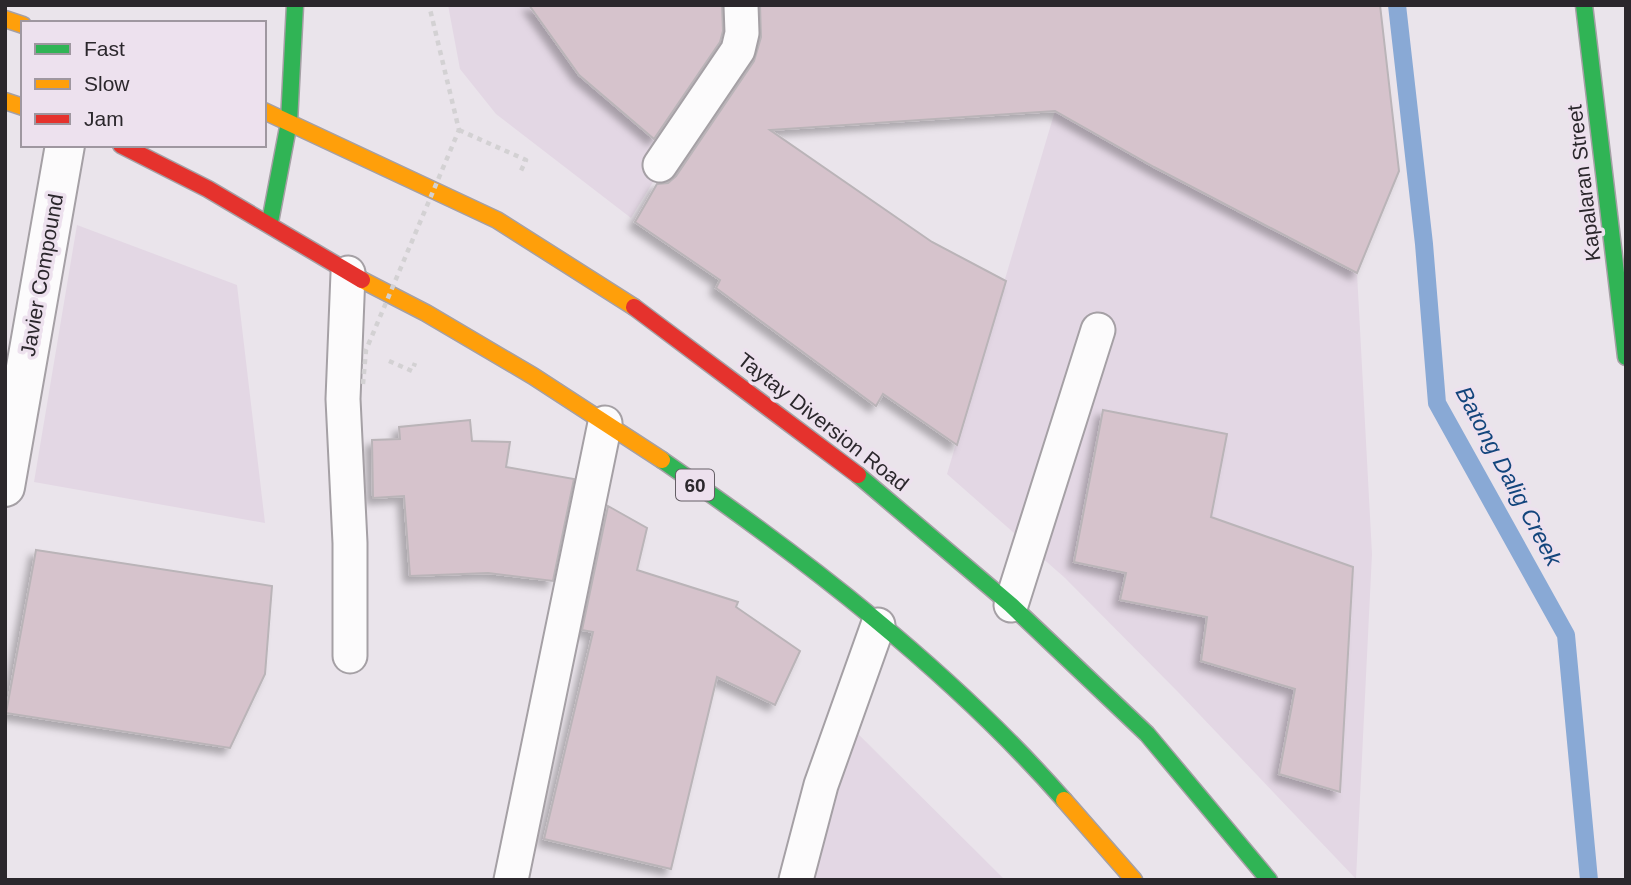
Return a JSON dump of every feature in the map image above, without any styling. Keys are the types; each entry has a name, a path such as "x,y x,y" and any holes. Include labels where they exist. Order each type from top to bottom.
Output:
{"main road":[{"path":"270,222 289,122 295,5"},
{"name":"Kapalaran Street","path":"1584,5 1626,357"},
{"name":"Taytay Diversion Road","path":"266,112 497,220 592,278 708,360 889,499 1011,605 1147,734 1269,880"},
{"name":"60","path":"126,147 172,166 270,222 348,273 436,318 652,453 791,555 957,691 1076,809 1134,880"}],"street":[{"name":"Javier Compound","path":"5,487 65,147"}],"lane":[{"path":"660,165 738,50 742,33 741,5"},
{"path":"348,273 342,399 351,543 350,656"},
{"path":"1011,605 1098,330"},
{"path":"511,880 605,424"},
{"path":"796,880 821,785 878,625"}],"path":[{"path":"363,384 366,350 459,130 429,5"},
{"path":"459,130 526,160"}],"shaded area":[{"path":"448,5 1380,5 1399,171 1357,273 1372,554 1356,879 1065,578 947,474 1055,111 855,124 763,108 714,82 631,218 496,114 460,69"},
{"path":"77,225 237,285 265,523 34,482"},
{"path":"850,726 1005,880 809,880"}],"building":[{"path":"529,5 722,5 723,31 720,42 654,139 579,75"},
{"path":"760,5 1380,5 1399,171 1357,273 1154,167 1055,111 770,130 932,242 1006,281 957,445 883,394 876,406 716,288 720,280 635,222 657,184 668,183 676,176 754,61 761,37"},
{"path":"1103,410 1227,434 1211,517 1353,567 1340,792 1279,774 1295,689 1201,661 1207,617 1120,600 1126,573 1074,562"},
{"path":"470,420 472,441 510,442 506,467 574,479 553,581 488,573 410,576 404,496 373,498 372,440 400,439 399,427"},
{"path":"608,506 647,528 637,570 738,602 736,607 800,651 775,705 717,677 671,869 544,839 593,632 582,630"},
{"path":"36,550 272,586 265,674 230,748 6,713"}],"waterway":[{"name":"Batong Dalig Creek","path":"1397,5 1424,244 1437,403 1566,635 1589,880"}],"traffic: fast":[{"path":"270,222 289,122 295,5"},
{"path":"1584,5 1626,357"},
{"path":"662,460 769,536 874,618 973,706 1064,800"},
{"path":"858,475 1011,605 1147,734 1269,880"}],"traffic: slow":[{"path":"5,19 21,24"},
{"path":"5,101 21,106"},
{"path":"266,112 497,220 634,307"},
{"path":"362,280 426,313 533,376 662,460"},
{"path":"1064,800 1134,880"}],"traffic: jam":[{"path":"125,147 208,189 362,280"},
{"path":"634,307 858,475"}]}
